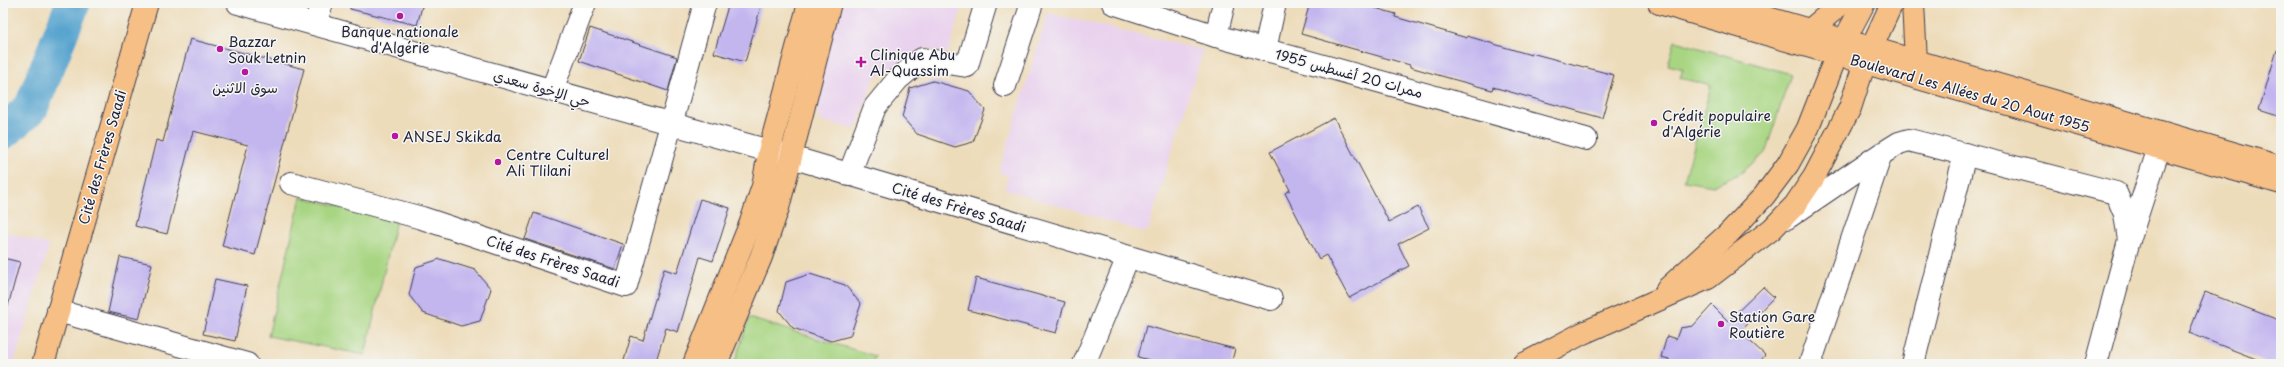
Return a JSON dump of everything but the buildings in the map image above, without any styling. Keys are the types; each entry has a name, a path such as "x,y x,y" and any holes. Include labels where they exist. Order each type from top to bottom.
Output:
{"main road":[{"name":"Cité des Frères Saadi","path":"43,364 147,3"},
{"path":"694,364 751,222 763,186 769,152 809,3"},
{"path":"716,364 761,257 778,208 830,3"},
{"name":"Boulevard Les Allées du 20 Aout 1955","path":"1658,3 1804,37 1868,55 1916,60 2281,167"},
{"name":"Boulevard Les Allées du 20 Aout 1955","path":"1716,3 1804,37"},
{"path":"1820,101 1818,69 1804,37 1842,3"},
{"path":"1654,301 1729,233 1764,196 1788,164 1808,128 1841,47 1864,3"},
{"path":"1850,108 1868,55 1892,3"},
{"path":"1913,3 1916,60"},
{"name":"Boulevard Les Allées du 20 Aout 1955","path":"1868,55 1891,70 2281,183"},
{"path":"1524,364 1583,333 1708,278 1772,229 1795,205 1814,177 1850,108 1870,76 1891,70"}],"street":[{"name":"حي الإخوة سعدي","path":"238,3 671,123 769,152"},
{"path":"315,24 322,3"},
{"path":"552,90 585,3"},
{"name":"Cité des Frères Saadi","path":"291,183 422,218 626,286 705,3"},
{"path":"849,175 875,107 898,79 922,59 967,66 986,3"},
{"path":"1005,86 1032,3"},
{"name":"ممرات 20 أغسطس 1955","path":"1113,3 1216,36 1586,139"},
{"path":"1216,36 1224,3"},
{"path":"1265,50 1275,3"},
{"path":"1772,229 1826,189 1881,154 1909,140 2116,193 2125,214 2129,240"},
{"path":"2096,364 2129,240 2159,148"},
{"name":"Cité des Frères Saadi","path":"769,152 791,157 1271,299"},
{"path":"1810,364 1881,154"},
{"path":"1913,364 1966,154"},
{"path":"1084,364 1128,257"},
{"path":"58,311 218,360 247,364"}],"shaded area":[{"name":"Clinique Abu Al-Quassim","path":"835,3 963,3 948,53 924,48 874,78 856,129 820,121 815,96"},
{"path":"1048,13 1203,50 1147,233 1005,189 1008,176 999,172"},
{"path":"3,231 49,245 14,364 3,364"}],"green space":[{"path":"1675,41 1791,74 1765,153 1741,173 1713,186 1684,181 1711,86 1680,78 1683,69 1668,65"},
{"path":"301,197 396,220 365,355 268,336"},
{"path":"749,318 875,356 872,364 734,364"}],"waterway":[{"path":"3,132 31,108 73,3"}],"place":[{"name":"Banque nationale d'Algérie","path":"400,16"},
{"name":"Bazzar Souk Letnin","path":"220,49"},
{"name":"Clinique Abu Al-Quassim","path":"861,62"},
{"name":"سوق الاثنين","path":"245,72"},
{"name":"Crédit populaire d'Algérie","path":"1654,123"},
{"name":"ANSEJ Skikda","path":"395,136"},
{"name":"Centre Culturel Ali Tlilani","path":"498,162"},
{"name":"Station Gare Routière","path":"1721,324"}]}
